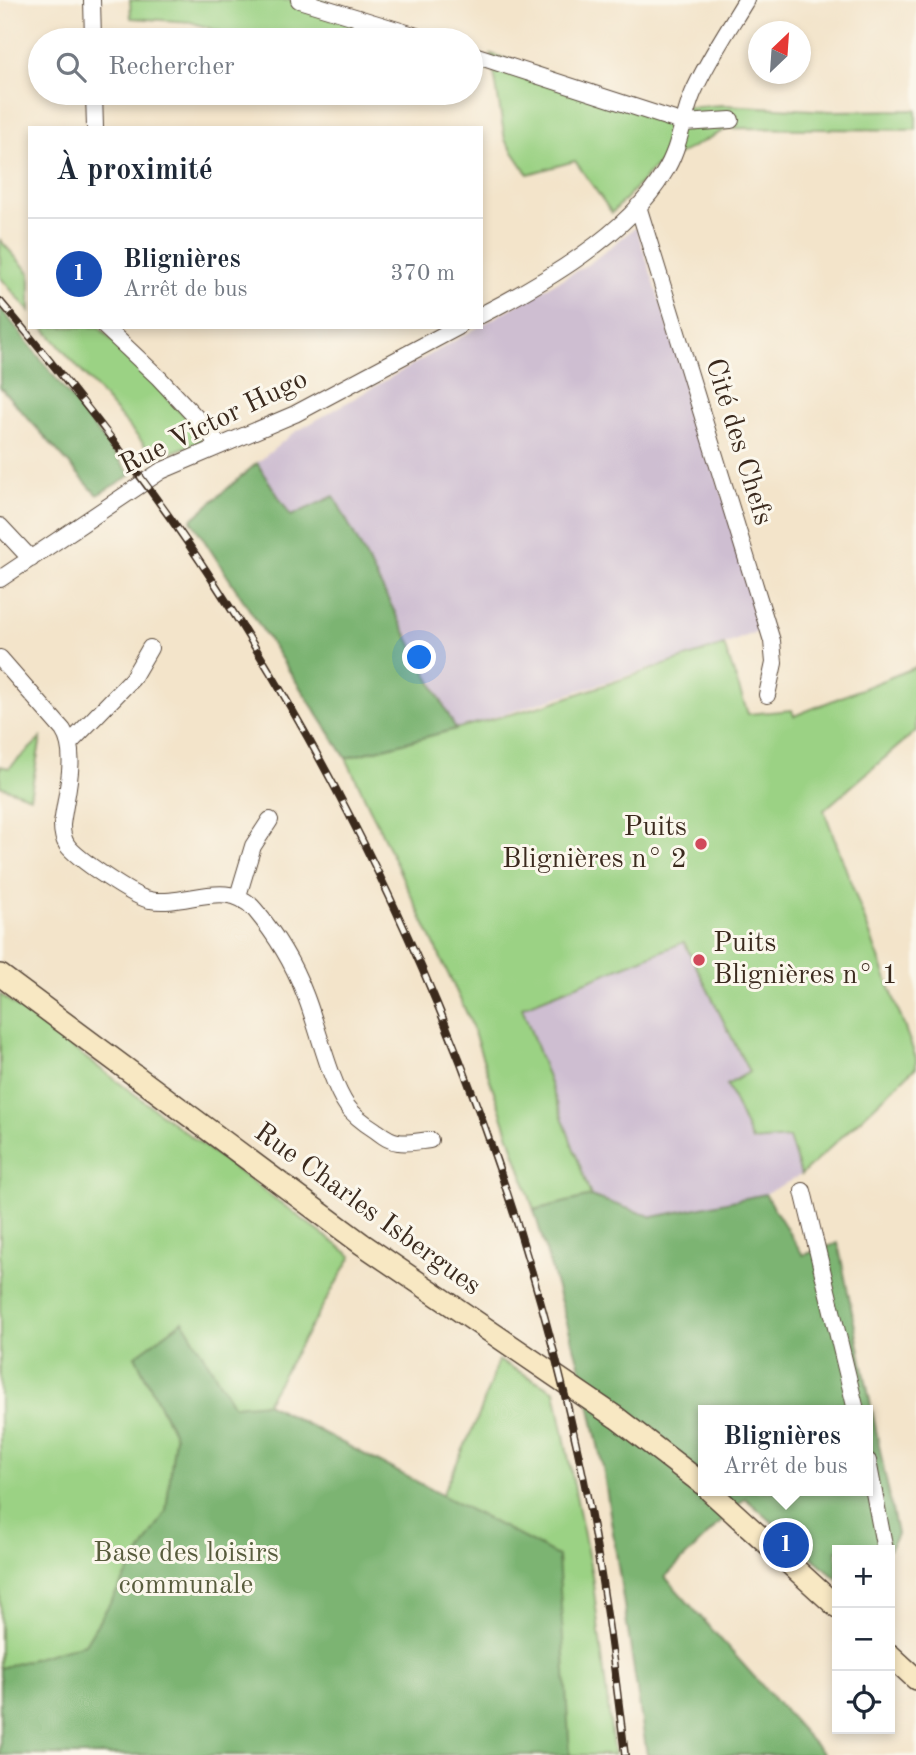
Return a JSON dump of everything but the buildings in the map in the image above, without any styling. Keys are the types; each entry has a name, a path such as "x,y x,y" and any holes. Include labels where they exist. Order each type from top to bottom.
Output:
{"main road":[{"name":"Rue Charles Isbergues","path":"0,975 362,1244 617,1418 698,1480"},
{"path":"715,1496 832,1602"},
{"path":"895,1660 916,1679"}],"street":[{"path":"92,0 93,28"},
{"path":"299,0 391,28"},
{"path":"483,314 563,268 638,206 664,174 676,151 694,92 746,0"},
{"path":"483,58 684,123 731,120"},
{"path":"94,105 95,126"},
{"name":"Cité des Chefs","path":"638,206 772,641 774,663 767,695"},
{"path":"107,329 175,395 219,446"},
{"name":"Rue Victor Hugo","path":"0,579 151,477 295,414 454,329"},
{"path":"0,526 31,559"},
{"path":"70,743 132,679 150,648"},
{"path":"0,658 63,730 70,743 72,757 61,825 64,839 73,852 144,899 161,902 225,894 238,896 249,903 298,977 338,1088 348,1107 363,1122 390,1140 404,1143 429,1140"},
{"path":"238,896 253,846 270,820"},
{"path":"803,1191 855,1405"},
{"path":"873,1487 884,1545"}],"shaded area":[{"path":"636,227 766,628 724,645 456,729 334,497 291,516 257,463 292,434 475,329 483,329 483,324 590,263"},
{"path":"684,941 750,1072 727,1085 752,1141 789,1138 801,1175 765,1194 652,1217 591,1196 522,1007"}],"green space":[{"path":"130,0 320,0 375,17 373,28 209,28 191,22 131,18"},
{"path":"491,54 659,109 724,105 830,111 916,110 916,130 728,128 655,167 612,213 575,161 528,174 505,140"},
{"path":"0,240 28,271 28,310 0,277"},
{"path":"0,307 131,475 97,495 0,387"},
{"path":"45,329 101,329 191,422 202,441 156,458"},
{"path":"257,463 291,516 334,496 456,729 346,758 191,520"},
{"path":"724,645 748,714 792,710 794,716 916,667 916,731 824,810 916,1058 916,1067 801,1175 789,1138 752,1141 727,1085 749,1072 684,942 522,1007 591,1196 534,1210 469,1018 346,758 545,705"},
{"path":"41,738 30,797 0,786 0,766 9,768"},
{"name":"Base des loisirs communale","path":"0,994 352,1256 266,1403 442,1495 480,1413 498,1360 555,1391 592,1575 614,1755 0,1755"},
{"path":"765,1194 803,1255 838,1243 871,1405 698,1405 698,1496 873,1496 873,1416 897,1534 892,1545 832,1545 832,1575 745,1498 665,1577 824,1755 647,1755 603,1468 584,1381 534,1210 591,1196 653,1217"},
{"path":"183,1321 234,1406 266,1403 558,1556 570,1755 0,1755 0,1668 85,1644 166,1511 175,1436 135,1356"}],"railway":[{"path":"0,301 112,440 215,584 277,685 335,788 388,893 436,1001 479,1111 517,1223 550,1337 593,1527 625,1755"}],"place":[{"name":"Puits Blignières n° 2","path":"701,844"},
{"name":"Puits Blignières n° 1","path":"699,960"},
{"name":"Blignières","path":"786,1545"}]}
